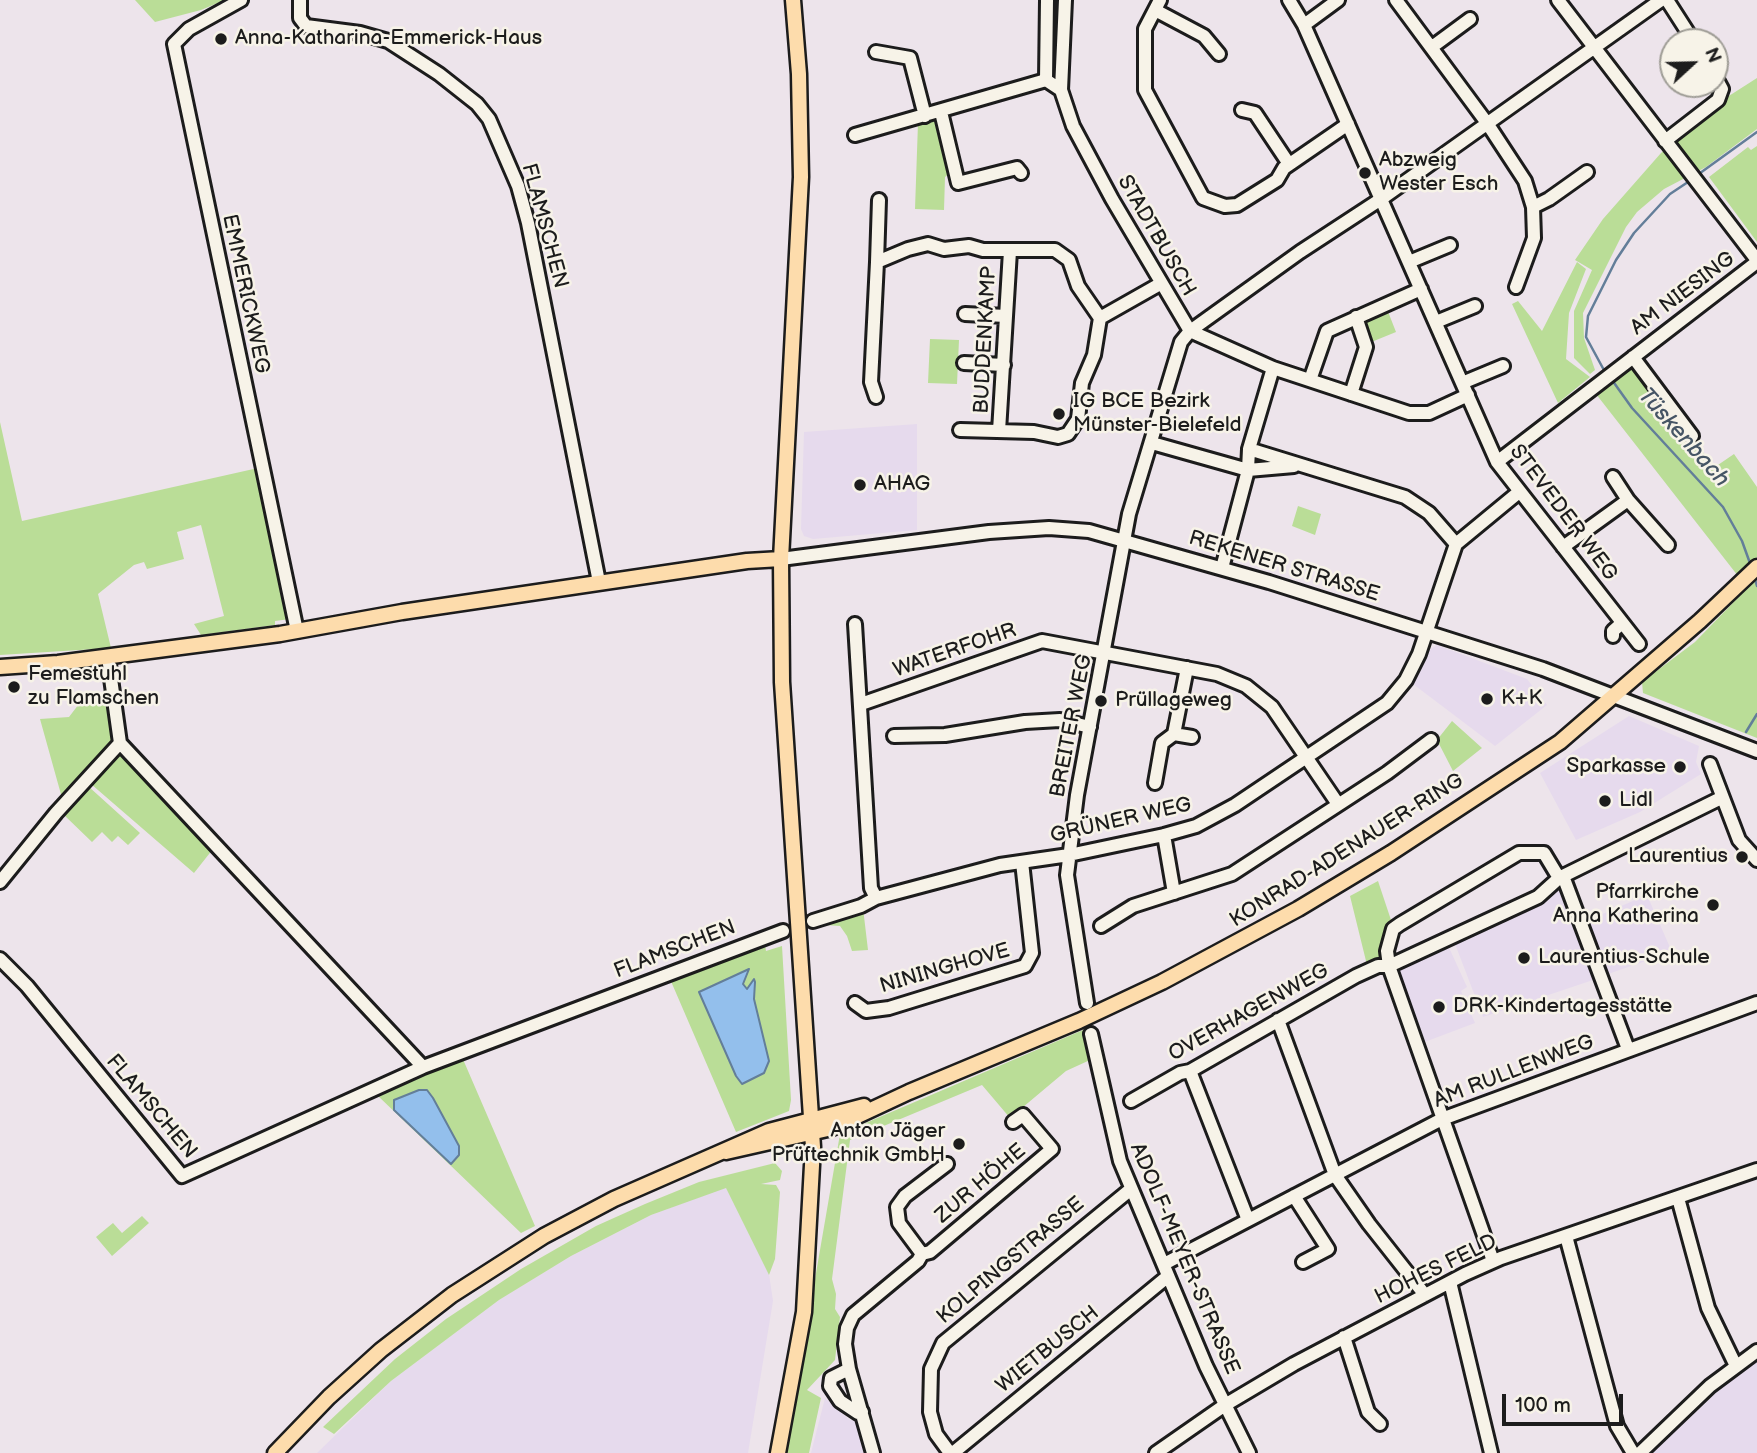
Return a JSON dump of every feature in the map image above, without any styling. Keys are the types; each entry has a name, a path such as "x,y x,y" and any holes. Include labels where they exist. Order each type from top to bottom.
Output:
{"main road":[{"path":"778,1453 804,1312 813,1125 805,991 789,817 782,682 781,559 800,202 799,74 793,0"},
{"path":"0,667 108,657 297,631 599,582 781,559"},
{"name":"KONRAD-ADENAUER-RING","path":"275,1453 329,1397 381,1350 483,1273 582,1215 726,1152 813,1125 832,1128 909,1092 1091,1016 1251,936 1360,872 1538,757 1614,696 1757,567"}],"street":[{"name":"EMMERICKWEG","path":"241,0 189,29 174,44 297,631"},
{"name":"FLAMSCHEN","path":"300,0 300,18 306,26 360,33 388,41 439,74 477,104 489,119 518,186 528,223 599,582"},
{"path":"1046,80 1047,0"},
{"name":"STADTBUSCH","path":"1066,0 1062,90 1073,126 1160,284 1190,331"},
{"name":"STEVEDER WEG","path":"1289,0 1304,25 1497,463 1639,644"},
{"path":"1304,25 1338,0"},
{"path":"1396,0 1487,123 1521,174 1533,207 1532,246 1516,287"},
{"path":"1558,0 1757,261"},
{"path":"1190,331 1661,0"},
{"path":"1667,0 1685,28"},
{"path":"1219,54 1204,36 1158,5 1145,29 1145,90 1203,198 1225,206 1237,205 1277,180 1289,164 1348,124"},
{"path":"1432,47 1470,19"},
{"path":"876,52 910,58 925,116"},
{"path":"855,135 1046,80 1062,90"},
{"path":"1665,141 1719,98"},
{"path":"1242,110 1255,113 1289,164"},
{"path":"941,112 958,183 1017,168 1021,173"},
{"path":"1533,207 1587,172"},
{"path":"876,397 871,382 879,200"},
{"name":"BUDDENKAMP","path":"877,262 928,244 944,248 969,246 983,250 1055,250 1069,260 1078,286 1100,318 1094,355 1082,383 1078,419 1073,429 1058,437 960,430"},
{"path":"1409,262 1450,245"},
{"name":"BUDDENKAMP","path":"999,431 1010,251"},
{"name":"AM NIESING","path":"1497,463 1757,261"},
{"path":"1100,318 1160,284"},
{"path":"1310,380 1327,331 1421,289"},
{"path":"1436,323 1475,306"},
{"path":"965,314 1006,316"},
{"path":"1351,394 1366,346 1356,317"},
{"path":"1190,331 1273,368 1421,415 1503,366"},
{"name":"BREITER WEG","path":"1087,1003 1068,875 1069,855 1124,539 1181,342 1190,331"},
{"name":"AM NIESING","path":"1633,357 1692,436"},
{"path":"964,363 1004,365"},
{"path":"1222,568 1248,470 1249,449 1273,368"},
{"path":"1152,443 1248,470 1301,466"},
{"path":"1249,449 1405,497 1429,513 1456,544"},
{"path":"1613,477 1628,500 1668,545"},
{"path":"1427,631 1441,582 1456,544 1519,492"},
{"path":"1563,547 1628,500"},
{"name":"REKENER STRASSE","path":"781,559 1049,528 1089,531 1222,568 1586,683 1757,751"},
{"path":"1613,636 1612,631 1622,623"},
{"path":"855,624 871,888 876,898"},
{"name":"GRÜNER WEG","path":"813,921 861,906 876,898 1021,862 1069,855 1196,826 1308,758 1387,703 1406,680 1427,631"},
{"name":"WATERFOHR","path":"861,704 1042,641 1186,668 1229,678 1252,690 1272,707 1338,804"},
{"path":"108,657 120,743 423,1067"},
{"path":"1155,783 1162,743 1174,734 1186,668"},
{"path":"894,736 945,735 1025,722 1060,720 1090,727"},
{"path":"1174,734 1192,737"},
{"path":"1101,926 1133,906 1232,874 1387,773 1431,740"},
{"path":"0,882 56,813 120,743"},
{"path":"1710,764 1721,798 1744,848 1757,860"},
{"name":"OVERHAGENWEG","path":"1130,1101 1180,1073 1190,1071 1356,976 1378,966 1389,966 1538,897 1561,877 1721,798"},
{"path":"1164,835 1174,892"},
{"path":"1493,1261 1389,966 1387,951 1396,927 1519,853 1544,853 1561,877 1628,1049"},
{"name":"NININGHOVE","path":"855,1003 866,1011 889,1008 940,994 1028,963 1032,953 1021,862"},
{"name":"FLAMSCHEN","path":"0,959 27,986 182,1177 423,1067 783,931"},
{"name":"AM RULLENWEG","path":"1164,1264 1442,1119 1757,1003"},
{"path":"1278,1020 1335,1175 1425,1295"},
{"name":"ADOLF-MEYER-STRASSE","path":"1091,1034 1110,1130 1131,1189 1164,1264 1167,1277 1249,1453"},
{"path":"1190,1071 1248,1220"},
{"name":"ZUR HÖHE","path":"873,1453 849,1369 846,1336 853,1315 918,1261 922,1254 930,1252 1052,1149 1023,1115 1013,1122"},
{"name":"ZUR HÖHE","path":"922,1254 898,1223 897,1208 905,1196 947,1164"},
{"name":"HOHES FELD","path":"1156,1453 1225,1405 1344,1337 1493,1261 1757,1170"},
{"name":"KOLPINGSTRASSE","path":"951,1453 936,1434 930,1412 932,1369 943,1343 1131,1189"},
{"path":"1294,1196 1328,1249 1303,1262"},
{"path":"1678,1198 1708,1308 1736,1366"},
{"path":"1566,1236 1617,1426 1633,1453"},
{"name":"WIETBUSCH","path":"951,1453 1167,1277"},
{"path":"1450,1282 1491,1453"},
{"path":"1344,1337 1368,1412 1380,1424"},
{"path":"1640,1453 1710,1386 1757,1351"},
{"path":"849,1369 831,1378 830,1386 840,1401 858,1413 860,1407"}],"shaded area":[{"path":"917,424 917,530 813,539 804,536 801,529 804,432"},
{"path":"1437,645 1527,679 1547,705 1495,746 1413,684 1429,650"},
{"path":"1629,716 1699,746 1696,762 1701,774 1640,812 1576,840 1540,773"},
{"name":"Laurentius-Schule","path":"1560,890 1564,892 1596,979 1483,1017 1452,936"},
{"path":"1647,895 1672,952 1605,975 1586,921"},
{"name":"DRK-Kindertagesstätte","path":"1446,941 1467,987 1461,991 1475,1023 1422,1043 1397,972 1402,961"},
{"path":"726,1187 769,1274 773,1301 748,1453 317,1453 391,1381 499,1300 571,1256 651,1215"},
{"path":"1757,1354 1757,1453 1652,1453"},
{"path":"825,1398 850,1420 856,1420 865,1453 811,1453"}],"green space":[{"path":"135,0 225,0 201,10 155,22"},
{"path":"1757,78 1757,129 1706,167 1664,189 1637,212 1626,227 1583,313 1584,338 1595,370 1590,374 1574,358 1574,311 1592,270 1575,260 1603,219 1661,153 1729,96"},
{"path":"937,119 951,172 945,177 944,210 915,209 918,123"},
{"path":"1757,146 1757,242 1709,177 1748,147 1751,150"},
{"path":"1577,262 1586,269 1569,313 1566,359 1590,377 1558,403 1512,304 1518,301 1542,331"},
{"path":"1387,309 1396,332 1369,343 1359,321"},
{"path":"930,339 959,340 957,384 928,383"},
{"path":"1630,367 1638,370 1688,433 1685,449 1698,446 1715,467 1734,454 1757,487 1757,557 1738,576 1596,394"},
{"path":"0,422 22,521 258,468 290,619 275,621 275,625 201,635 194,624 224,616 201,525 177,532 184,559 147,569 144,562 134,565 98,594 111,648 0,655"},
{"path":"1298,506 1321,514 1315,535 1292,526"},
{"path":"1757,578 1757,738 1643,693 1642,682 1695,642"},
{"path":"109,698 115,739 62,798 40,719 69,717 82,700"},
{"path":"1452,721 1482,748 1453,771 1437,740"},
{"path":"117,755 124,755 213,849 194,873 91,784"},
{"path":"88,786 140,833 128,845 118,836 112,842 102,832 92,842 64,815"},
{"path":"1378,881 1391,920 1383,958 1367,965 1350,896"},
{"path":"863,908 868,950 852,951 840,926 825,925"},
{"path":"765,945 766,951 782,946 791,1100 789,1111 736,1132 670,979"},
{"path":"1083,1030 1090,1060 1066,1071 1010,1118 982,1085 850,1140 832,1279 836,1294 835,1309 840,1317 835,1360 807,1390 821,1398 809,1453 785,1453 840,1134"},
{"path":"462,1057 535,1226 521,1233 377,1095"},
{"path":"775,1163 782,1171 780,1180 761,1184 776,1185 780,1192 775,1259 769,1275 726,1188 651,1215 571,1256 499,1300 391,1381 334,1434 323,1427 395,1359 446,1319 521,1269 596,1226 645,1204 699,1182"},
{"path":"142,1216 149,1223 112,1256 96,1237 113,1223 122,1233"}],"water":[{"path":"749,969 743,984 747,989 754,979 754,999 769,1061 764,1073 742,1084 699,992"},
{"path":"419,1090 427,1090 433,1098 459,1146 459,1155 451,1164 394,1110 394,1100"}],"waterway":[{"name":"Tüskenbach","path":"1696,176 1757,132"},
{"name":"Tüskenbach","path":"1605,372 1586,337 1588,316 1616,260 1634,233 1670,194 1691,180"},
{"name":"Tüskenbach","path":"1612,380 1632,408 1723,507 1742,541 1751,566"},
{"name":"Tüskenbach","path":"1754,576 1757,586"},
{"name":"Tüskenbach","path":"1746,732 1757,714"}],"place":[{"name":"Anna-Katharina-Emmerick-Haus","path":"221,39"},
{"name":"Abzweig Wester Esch","path":"1365,173"},
{"name":"IG BCE Bezirk Münster-Bielefeld","path":"1059,414"},
{"name":"AHAG","path":"860,485"},
{"name":"Femestuhl zu Flamschen","path":"14,687"},
{"name":"K+K","path":"1487,699"},
{"name":"Prüllageweg","path":"1101,701"},
{"name":"Sparkasse","path":"1680,767"},
{"name":"Lidl","path":"1605,801"},
{"name":"Laurentius","path":"1742,857"},
{"name":"Pfarrkirche Anna Katherina","path":"1713,905"},
{"name":"Laurentius-Schule","path":"1524,958"},
{"name":"DRK-Kindertagesstätte","path":"1439,1007"},
{"name":"Anton Jäger Prüftechnik GmbH","path":"959,1144"}]}
